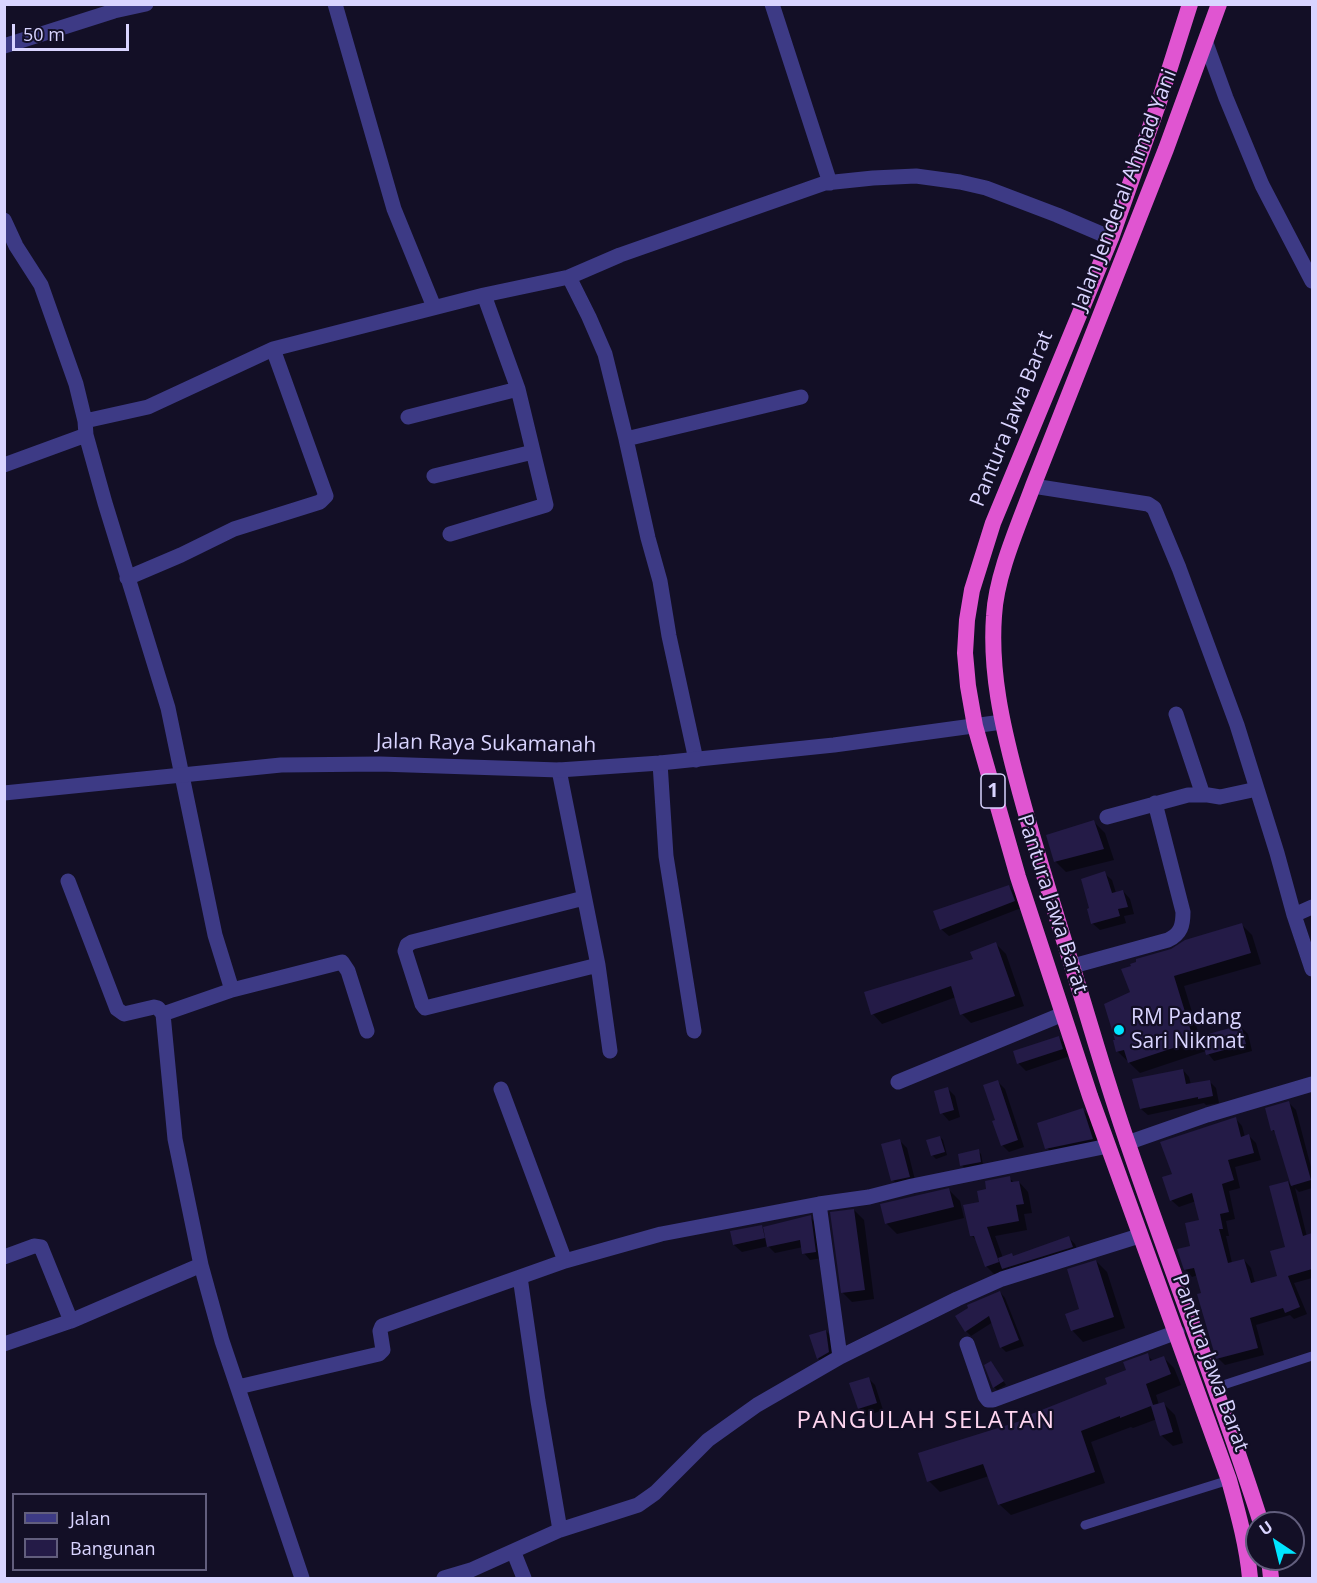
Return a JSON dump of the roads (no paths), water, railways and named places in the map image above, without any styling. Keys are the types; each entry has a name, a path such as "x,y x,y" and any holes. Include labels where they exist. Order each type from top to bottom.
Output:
{"highway":[{"name":"Pantura Jawa Barat","path":"1190,4 1159,102 1111,238 993,523 977,570 967,620 965,653 975,726 1018,877 1139,1236 1177,1332 1229,1480 1239,1514 1250,1578"},
{"name":"Jalan Jenderal Ahmad Yani","path":"1219,4 1167,149 1033,486 999,586 994,614 996,686 1002,722 1039,861 1128,1143 1257,1511"}],"street":[{"path":"4,46 114,8 146,4"},
{"path":"335,4 394,209 434,307"},
{"path":"771,4 830,183"},
{"path":"1206,43 1262,185 1312,281"},
{"path":"4,465 86,428 148,407 273,349 434,307 569,277 620,255 830,183 916,176 960,182 986,188 1111,238"},
{"path":"4,220 16,246 41,285 76,384 127,578 168,708 215,935 232,990"},
{"path":"569,277 605,354 660,581 669,636 696,760"},
{"path":"450,534 546,505 518,389 484,295"},
{"path":"127,578 234,529 320,502 326,496 273,349"},
{"path":"408,417 518,389"},
{"path":"627,439 801,397"},
{"path":"434,476 533,452"},
{"path":"1033,486 1148,504 1154,508 1206,641 1257,789 1312,969"},
{"path":"1176,714 1203,795"},
{"name":"Jalan Raya Sukamanah","path":"4,794 281,765 462,766 559,770 660,763 834,745 1002,722"},
{"path":"660,763 666,856 694,1031"},
{"path":"559,770 598,965 609,1050"},
{"path":"1107,817 1155,802 1188,795 1220,797 1257,789"},
{"path":"1073,966 1168,940 1180,932 1183,912 1155,802"},
{"path":"68,880 117,1009 124,1014 154,1007 163,1014 176,1139 201,1265 238,1387 302,1578"},
{"path":"584,898 412,942 407,945 405,951 425,1008 598,965"},
{"path":"1294,915 1312,907"},
{"path":"163,1014 232,990 342,962 348,971 367,1030"},
{"path":"897,1082 1063,1014"},
{"path":"1128,1143 1207,1115 1312,1084"},
{"path":"501,1089 565,1261"},
{"path":"238,1387 379,1354 383,1350 381,1327 565,1261 661,1234 819,1204 869,1197 1108,1146"},
{"path":"819,1204 840,1357"},
{"path":"444,1578 471,1570 560,1530 638,1505 655,1493 708,1440 757,1405 840,1357 957,1299 1002,1279 1139,1236"},
{"path":"4,1257 37,1246 42,1247 72,1321"},
{"path":"4,1344 72,1321 201,1265"},
{"path":"520,1277 560,1530"},
{"path":"967,1344 985,1396 988,1400 993,1400 1177,1332"},
{"path":"514,1552 524,1578"}],"lane":[{"path":"1214,1388 1312,1356"},
{"path":"1086,1525 1229,1480"}],"place":[{"name":"RM Padang Sari Nikmat","path":"1119,1030"}],"district":[{"name":"PANGULAH SELATAN","path":"926,1421"}]}
